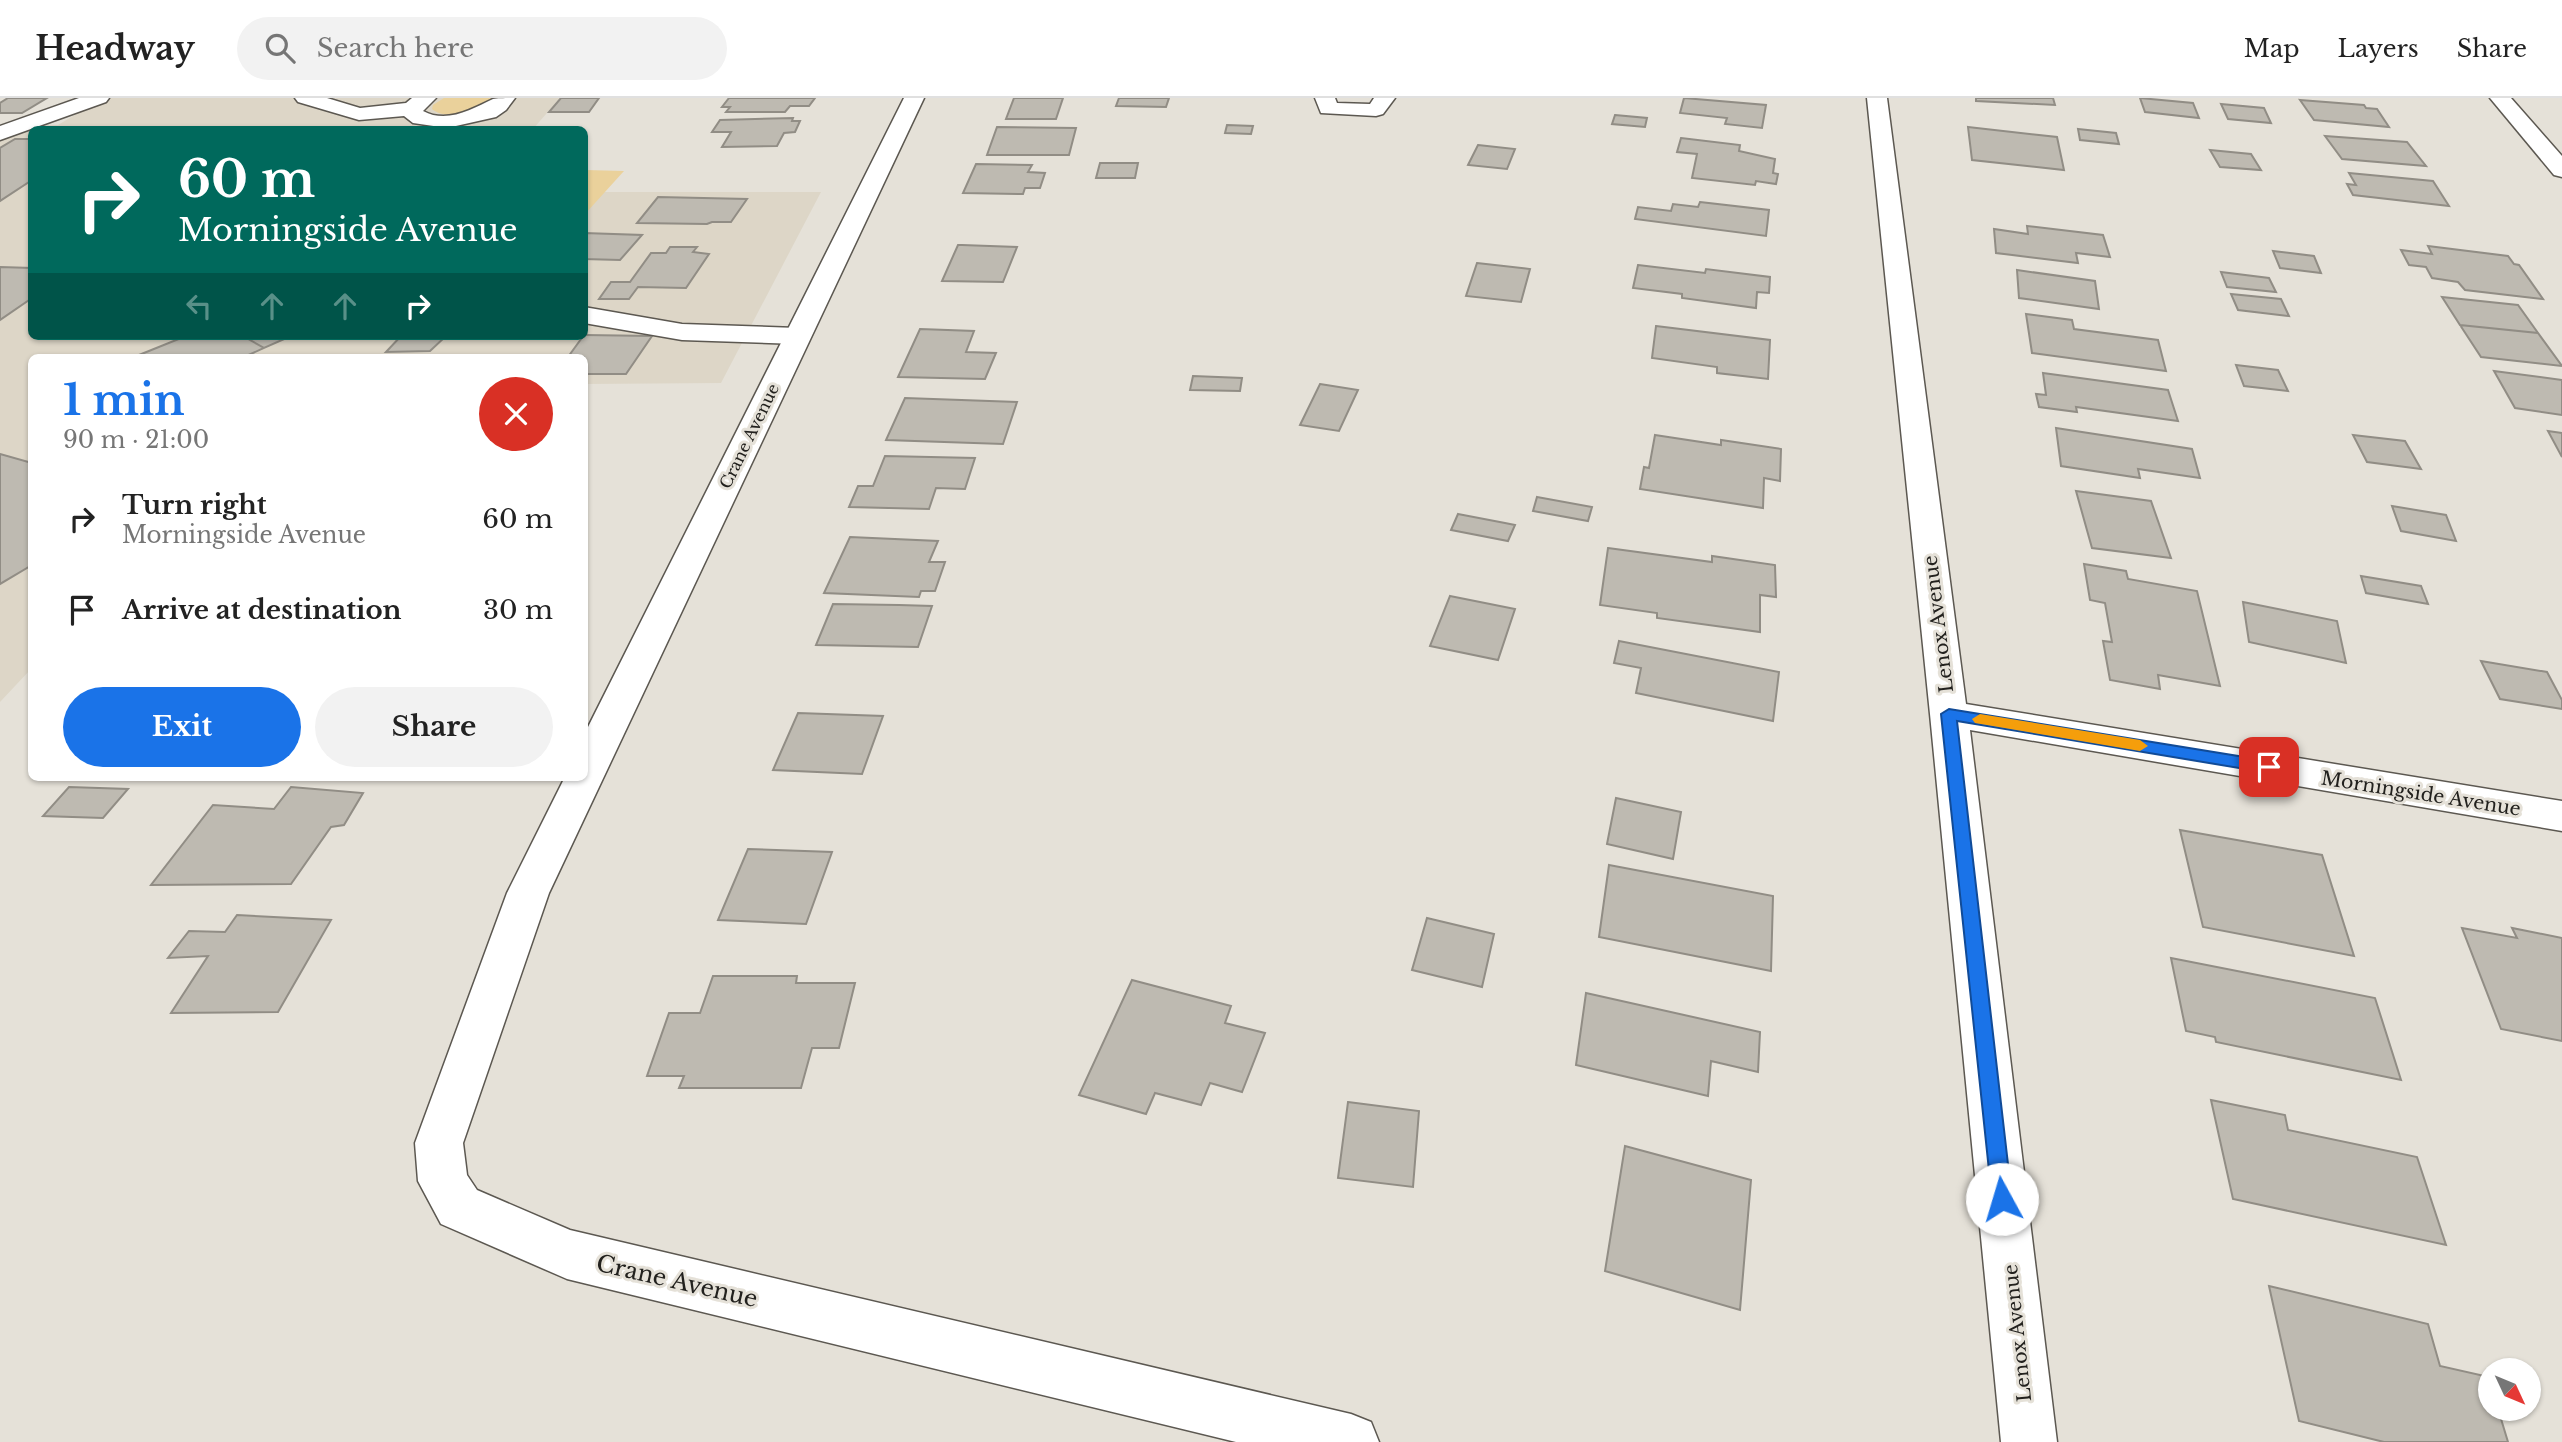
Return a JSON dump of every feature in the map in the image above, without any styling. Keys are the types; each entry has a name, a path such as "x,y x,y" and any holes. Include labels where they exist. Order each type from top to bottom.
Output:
{"street":[{"path":"0,133 99,98"},
{"path":"305,98 359,114 420,104"},
{"path":"420,104 412,113 417,117 457,121 490,112 500,106 505,98"},
{"name":"Crane Avenue","path":"588,768 914,98"},
{"path":"1325,98 1328,109 1376,110 1385,98"},
{"name":"Lenox Avenue","path":"1877,98 1949,714 2029,1442"},
{"path":"2500,98 2562,170"},
{"path":"588,316 682,332 797,336"},
{"name":"Morningside Avenue","path":"1949,714 2562,816"},
{"name":"Crane Avenue","path":"582,781 528,893 439,1143 443,1181 458,1207 567,1254 1351,1442"}],"shaded area":[{"path":"103,98 560,98 536,126 28,126 28,340 588,340 588,192 821,192 721,383 588,384 588,354 28,354 28,672 0,702 0,126 58,125"},
{"path":"444,98 492,99 472,111 446,115 432,109 433,105"},
{"path":"588,170 624,171 588,211"}],"building":[{"path":"8,98 47,98 22,113 0,113 0,103"},
{"path":"561,98 599,98 589,112 549,112"},
{"path":"729,98 815,98 809,106 790,106 785,112 726,112 730,107 722,107"},
{"path":"1014,98 1063,98 1056,119 1006,119"},
{"path":"1119,98 1169,98 1166,107 1116,106"},
{"path":"1684,98 1766,105 1762,128 1725,124 1727,118 1680,113"},
{"path":"1976,98 2053,98 2055,105 1976,101"},
{"path":"2140,98 2193,103 2199,118 2145,112"},
{"path":"2300,100 2364,105 2366,108 2377,109 2389,127 2314,120"},
{"path":"2221,104 2264,108 2271,123 2228,119"},
{"path":"1615,115 1647,118 1645,127 1612,124"},
{"path":"793,118 792,121 800,121 795,132 784,133 777,146 722,147 731,132 712,132 720,120"},
{"path":"1227,125 1253,126 1251,134 1225,133"},
{"path":"997,127 1076,128 1069,155 987,155"},
{"path":"1968,127 2057,137 2064,170 1972,160"},
{"path":"2078,129 2116,133 2119,144 2080,140"},
{"path":"2325,136 2407,142 2426,166 2342,159"},
{"path":"1681,138 1740,145 1739,151 1775,159 1773,173 1778,174 1776,184 1756,181 1755,185 1692,178 1697,154 1677,152"},
{"path":"15,139 28,139 28,183 0,201 0,148"},
{"path":"1478,145 1515,149 1507,169 1468,165"},
{"path":"2210,150 2251,154 2261,170 2220,167"},
{"path":"1100,163 1138,163 1135,178 1096,178"},
{"path":"976,164 1032,165 1028,172 1045,173 1040,188 1025,188 1023,194 963,193"},
{"path":"2349,173 2433,181 2449,206 2353,195 2347,184 2356,185"},
{"path":"658,197 747,199 731,222 637,223"},
{"path":"1700,202 1769,210 1766,236 1635,219 1638,207 1671,211 1673,204 1698,207"},
{"path":"2027,226 2103,235 2110,257 2076,253 2078,263 1996,253 1994,229 2028,234"},
{"path":"588,233 642,235 620,260 588,259"},
{"path":"958,245 1017,247 1003,282 942,281"},
{"path":"2428,246 2508,256 2514,264 2519,265 2543,299 2465,290 2458,282 2432,278 2426,267 2409,265 2401,250 2432,254"},
{"path":"670,247 697,247 693,252 709,254 686,288 638,287 629,299 599,299 611,282 630,282 651,253 666,253"},
{"path":"2273,251 2314,256 2321,273 2280,268"},
{"path":"1477,263 1530,269 1521,302 1466,296"},
{"path":"1638,265 1705,273 1706,269 1770,277 1769,293 1757,292 1756,308 1633,288"},
{"path":"0,267 28,268 28,301 0,320"},
{"path":"2017,270 2095,281 2099,309 2019,298"},
{"path":"2221,272 2269,278 2276,292 2227,287"},
{"path":"2231,294 2281,299 2289,316 2238,310"},
{"path":"2442,297 2518,305 2538,333 2460,325"},
{"path":"2026,314 2072,320 2074,329 2158,340 2166,371 2032,353"},
{"path":"2460,325 2538,333 2562,366 2481,357"},
{"path":"1656,326 1770,340 1768,379 1717,373 1717,367 1652,358"},
{"path":"920,329 974,331 966,352 996,353 985,379 898,377"},
{"path":"588,335 652,336 626,374 588,374 588,354 570,354 580,340 588,340"},
{"path":"176,340 250,340 264,348 251,354 141,354"},
{"path":"250,340 282,340 264,348"},
{"path":"397,340 442,340 430,351 386,352"},
{"path":"2236,365 2278,370 2288,391 2244,386"},
{"path":"2494,371 2562,380 2562,415 2515,408"},
{"path":"2043,373 2168,390 2178,421 2076,407 2077,412 2039,407 2036,394 2046,395"},
{"path":"1193,376 1242,378 1240,391 1190,390"},
{"path":"1320,384 1358,390 1339,431 1300,425"},
{"path":"905,398 1017,402 1003,444 886,440"},
{"path":"2056,428 2192,449 2200,478 2138,469 2140,478 2061,466"},
{"path":"2548,431 2562,433 2562,457"},
{"path":"1655,435 1721,445 1721,440 1781,449 1780,481 1764,478 1763,508 1640,489 1644,467 1649,468"},
{"path":"2353,435 2405,441 2421,469 2367,462"},
{"path":"0,454 28,462 28,567 0,584"},
{"path":"885,456 975,458 965,489 936,488 929,509 849,507 858,486 873,486"},
{"path":"2076,491 2151,501 2171,558 2092,548"},
{"path":"1537,497 1592,507 1588,521 1533,511"},
{"path":"2392,506 2446,515 2456,541 2401,531"},
{"path":"1458,514 1515,525 1508,541 1451,530"},
{"path":"850,537 938,541 929,562 945,562 935,591 921,591 919,597 824,593"},
{"path":"1608,548 1712,562 1712,556 1775,565 1776,597 1760,595 1760,632 1657,618 1657,613 1600,605"},
{"path":"2084,564 2126,571 2128,579 2197,591 2220,686 2158,675 2160,689 2110,680 2103,641 2112,642 2105,603 2090,600"},
{"path":"2361,576 2421,586 2428,604 2366,593"},
{"path":"1450,596 1515,609 1498,660 1430,646"},
{"path":"2243,602 2337,621 2346,663 2249,642"},
{"path":"833,604 932,606 918,647 816,645"},
{"path":"1619,641 1779,672 1773,721 1636,693 1641,668 1614,663"},
{"path":"2481,661 2547,672 2562,700 2562,709 2500,699"},
{"path":"798,713 883,716 862,774 773,770"},
{"path":"69,787 128,789 103,818 43,816"},
{"path":"291,787 363,793 344,825 331,827 291,884 151,885 213,805 274,809"},
{"path":"1616,798 1681,812 1673,859 1607,844"},
{"path":"2180,830 2322,855 2354,956 2203,927"},
{"path":"748,849 832,852 806,924 718,920"},
{"path":"1609,865 1773,896 1771,971 1599,937"},
{"path":"237,915 331,920 278,1012 171,1013 208,956 168,958 189,931 225,932"},
{"path":"1427,918 1494,934 1482,987 1412,970"},
{"path":"2462,928 2517,938 2512,928 2562,938 2562,1041 2501,1029"},
{"path":"2171,958 2375,998 2401,1080 2216,1042 2215,1037 2186,1031"},
{"path":"713,976 797,976 796,983 855,983 839,1048 812,1048 801,1088 679,1088 684,1076 647,1076 669,1013 700,1013"},
{"path":"1132,980 1231,1006 1225,1023 1265,1033 1242,1092 1210,1083 1201,1105 1155,1093 1146,1114 1079,1095"},
{"path":"1586,993 1760,1032 1758,1072 1711,1061 1708,1096 1576,1065"},
{"path":"2211,1100 2285,1115 2288,1130 2417,1157 2446,1245 2233,1199"},
{"path":"1348,1102 1419,1111 1413,1187 1338,1178"},
{"path":"1625,1146 1751,1180 1740,1310 1605,1271"},
{"path":"2269,1286 2428,1324 2440,1366 2478,1375 2478,1421 2502,1421 2508,1442 2384,1442 2299,1421"}],"slow traffic":[{"path":"1980,719 2140,746"}],"route":[{"path":"2002,1199 1949,714 2269,767"}]}
